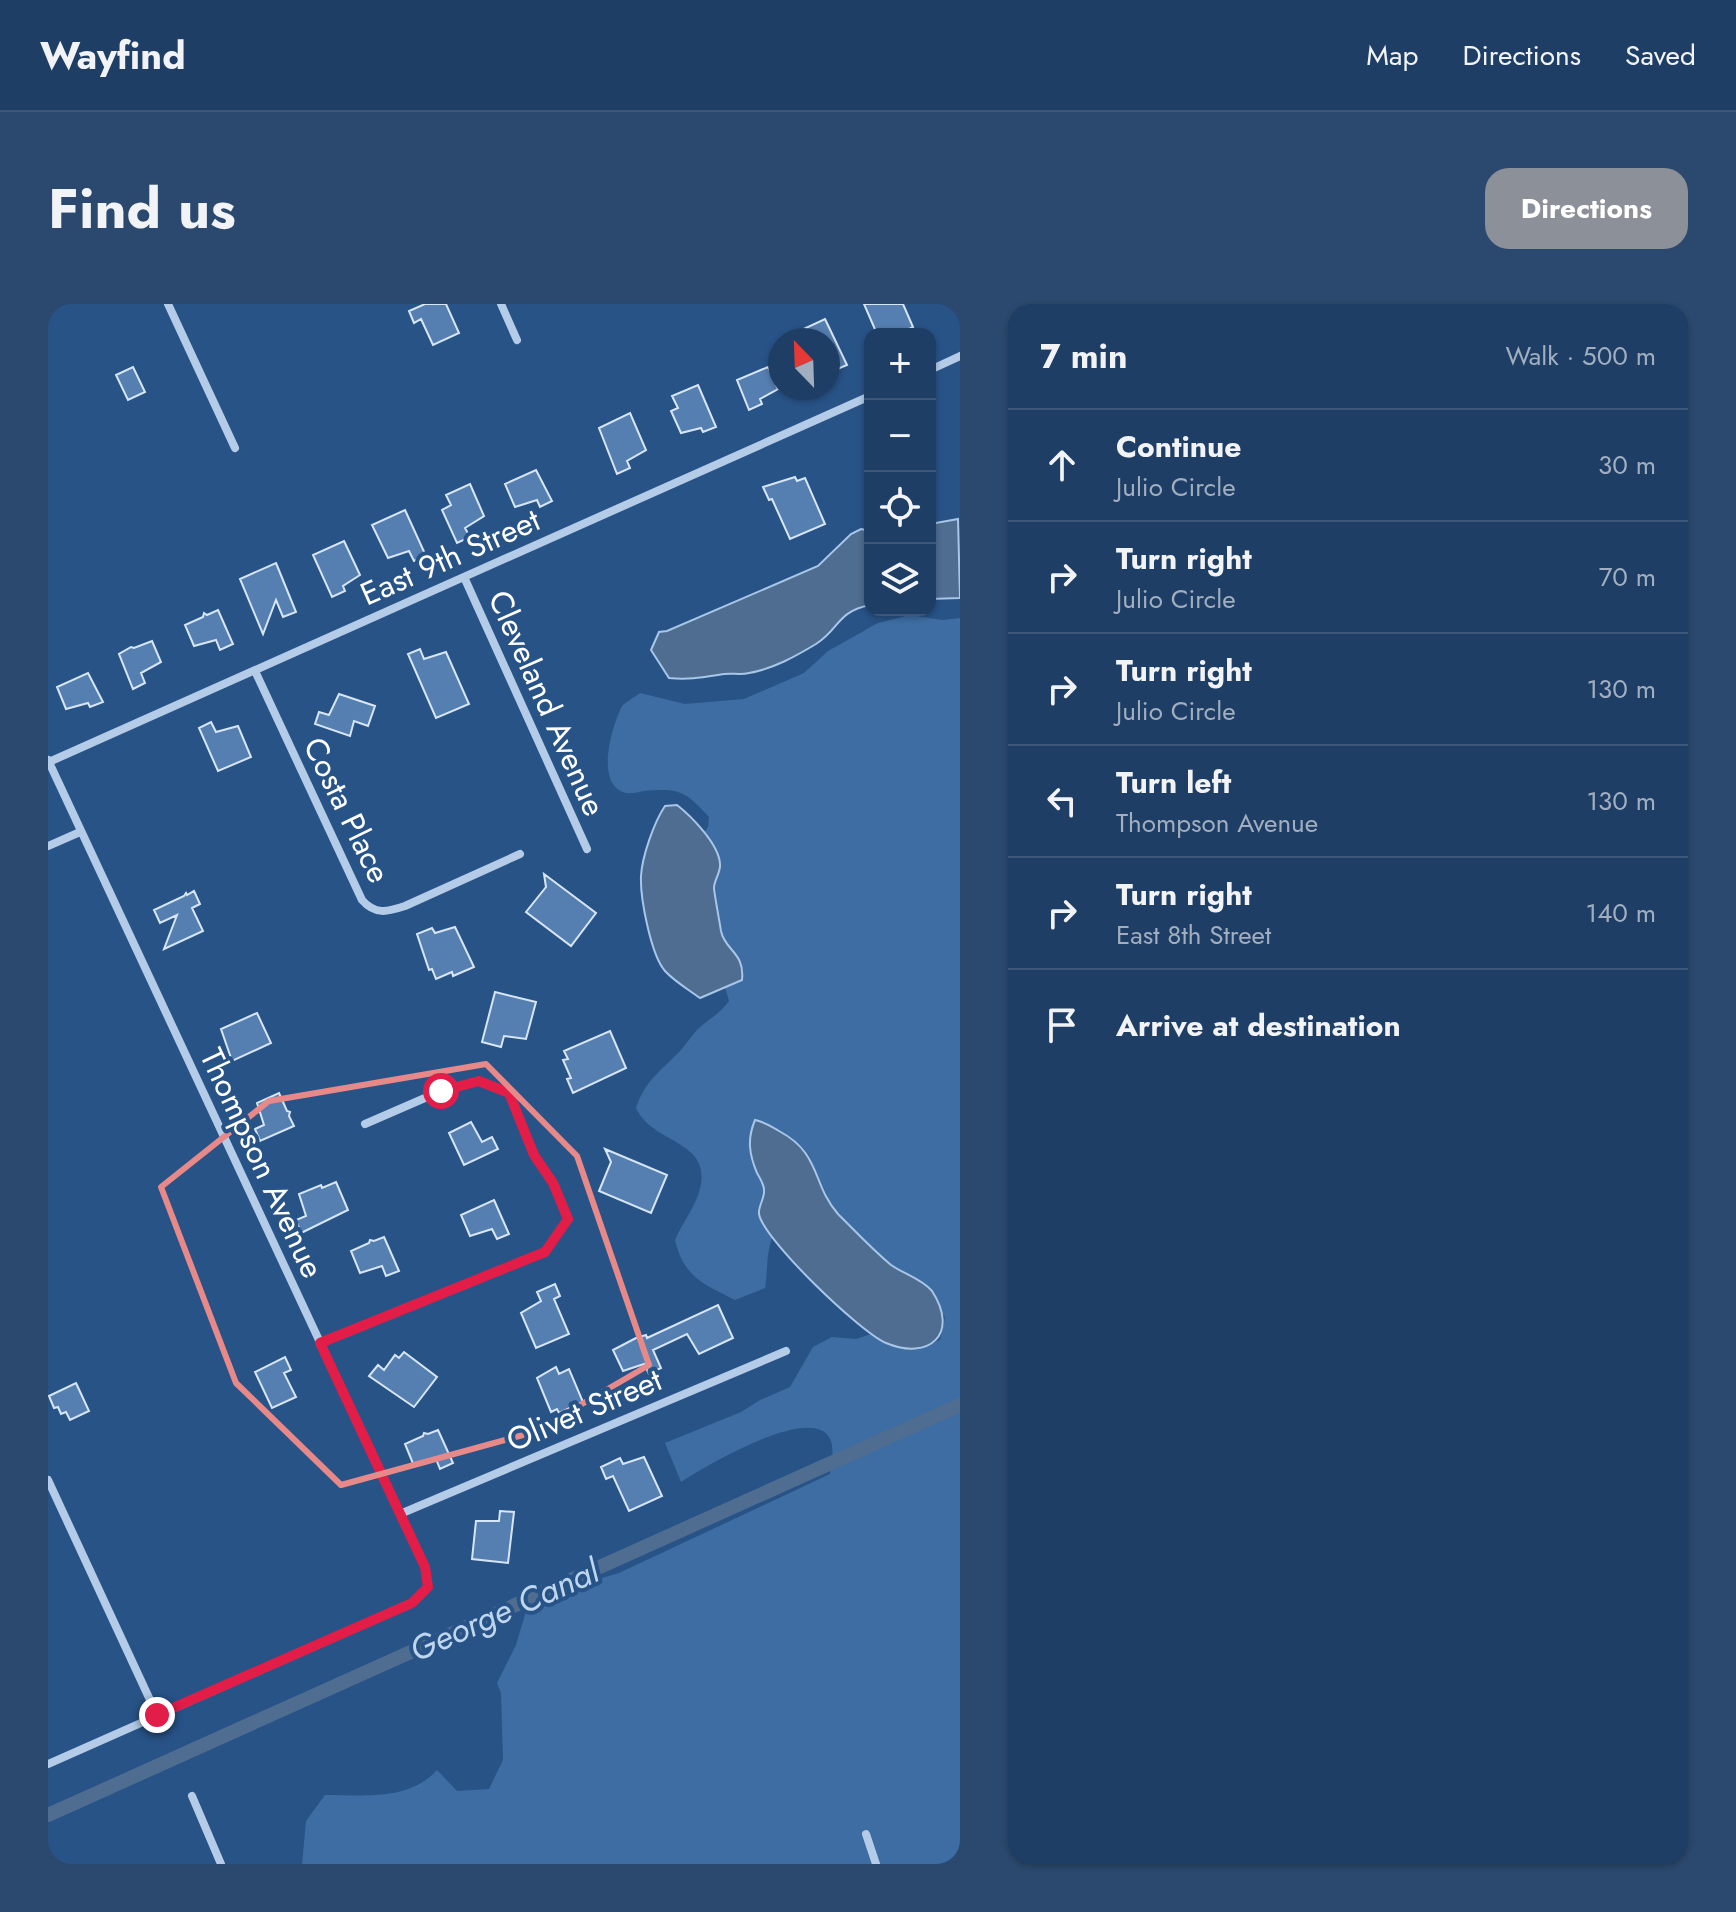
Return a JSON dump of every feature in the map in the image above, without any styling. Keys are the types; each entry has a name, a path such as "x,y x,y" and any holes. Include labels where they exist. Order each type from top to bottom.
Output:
{"street":[{"path":"168,304 235,448"},
{"path":"501,304 517,340"},
{"path":"936,367 960,356"},
{"name":"East 9th Street","path":"48,761 864,399"},
{"name":"Cleveland Avenue","path":"464,577 587,849"},
{"name":"Costa Place","path":"255,671 362,900 369,908 387,912 405,906 520,854"},
{"name":"Thompson Avenue","path":"48,761 425,1567 428,1587 412,1603 157,1715"},
{"path":"48,846 80,832"},
{"path":"320,1343 545,1252 568,1219 553,1183 534,1155 509,1093 479,1081 441,1091 365,1124"},
{"name":"Olivet Street","path":"400,1514 786,1351"},
{"path":"48,1480 157,1715 48,1764"},
{"path":"192,1796 221,1864"},
{"path":"866,1834 876,1864"}],"highlighted area":[{"path":"486,1064 577,1156 649,1365 534,1432 341,1485 236,1383 161,1187 269,1101"}],"shaded area":[{"path":"958,519 960,598 936,599 936,523"},
{"path":"864,530 864,607 844,616 816,644 767,668 746,674 669,678 651,650 659,632 818,566 851,534"},
{"path":"906,616 942,620 960,618 960,1864 302,1864 306,1821 325,1795 400,1792 426,1780 437,1770 457,1791 489,1789 503,1760 501,1693 497,1683 516,1645 526,1611 564,1589 619,1573 830,1474 832,1445 829,1437 818,1429 801,1428 756,1442 681,1482 665,1443 741,1412 790,1387 813,1347 832,1337 856,1339 871,1334 888,1344 905,1348 940,1340 945,1318 936,1298 922,1283 892,1266 846,1222 831,1205 809,1155 801,1146 765,1122 749,1148 765,1189 758,1212 772,1238 765,1288 735,1300 697,1278 684,1263 675,1240 700,1189 701,1173 697,1160 690,1151 644,1120 636,1108 655,1076 697,1030 729,1001 725,987 742,980 722,932 714,888 718,855 704,833 709,817 681,793 656,790 626,793 616,788 610,779 610,741 621,708 640,693 685,704 744,699 804,673 828,651 878,623"},
{"path":"677,805 715,848 720,867 714,888 721,931 738,957 742,971 742,980 700,998 665,971 660,963 647,926 642,898 642,868 653,830 665,806"},
{"path":"755,1120 779,1131 803,1149 838,1214 891,1265 932,1291 943,1320 936,1340 915,1349 886,1343 856,1322 814,1284 777,1243 759,1214 764,1188 754,1166 750,1146"}],"building":[{"path":"425,304 446,304 459,333 433,345 421,319 414,323 409,311"},
{"path":"864,304 903,304 913,327 911,328 874,328"},
{"path":"825,319 829,328 806,328"},
{"path":"840,350 847,365 840,368"},
{"path":"133,367 145,392 128,400 116,375"},
{"path":"768,367 768,395 760,399 762,404 749,410 737,380"},
{"path":"698,385 716,427 703,432 701,428 681,433 671,411 678,408 672,396"},
{"path":"630,413 646,450 627,461 630,468 617,474 599,428"},
{"path":"536,470 552,501 540,507 537,500 515,507 505,484"},
{"path":"795,477 797,481 805,478 825,524 790,539 772,499 769,500 763,487"},
{"path":"470,484 484,516 465,528 470,537 457,543 442,510 451,505 446,495"},
{"path":"405,510 426,556 414,561 409,551 388,558 372,525"},
{"path":"344,541 360,575 343,586 345,591 332,597 313,555"},
{"path":"276,563 296,612 283,617 276,600 263,634 240,579"},
{"path":"218,610 233,644 220,650 216,640 194,646 185,625 203,617 204,613 207,615"},
{"path":"152,641 161,662 141,673 145,683 133,689 119,654"},
{"path":"420,649 424,659 446,652 469,704 436,718 408,654"},
{"path":"88,673 103,702 90,707 88,703 66,709 57,687"},
{"path":"339,694 375,706 368,726 354,721 350,736 315,724 319,712 329,715"},
{"path":"211,722 216,732 238,726 251,757 218,771 199,728"},
{"path":"544,874 596,913 571,946 526,912 546,887"},
{"path":"194,891 200,904 192,908 203,931 164,949 177,915 160,923 154,910"},
{"path":"455,927 474,967 436,979 432,969 429,970 417,934 432,928 435,933"},
{"path":"495,992 536,1002 526,1039 504,1036 501,1047 482,1042"},
{"path":"257,1013 271,1043 232,1061 221,1029"},
{"path":"610,1031 626,1068 573,1093 567,1079 571,1078 563,1060 568,1059 564,1051"},
{"path":"279,1093 294,1126 260,1141 255,1129 264,1125 257,1103"},
{"path":"471,1122 482,1142 492,1137 498,1149 464,1165 449,1133"},
{"path":"605,1149 667,1175 651,1213 599,1191 611,1162"},
{"path":"336,1182 348,1210 301,1233 296,1220 306,1216 299,1194"},
{"path":"494,1200 509,1234 497,1239 492,1229 470,1236 461,1215"},
{"path":"384,1237 399,1271 386,1276 382,1266 360,1273 351,1251 370,1240"},
{"path":"555,1284 560,1296 554,1299 569,1334 536,1348 521,1313 541,1301 537,1292"},
{"path":"718,1305 733,1338 699,1354 687,1334 653,1350 661,1368 649,1374 644,1364 623,1371 613,1350"},
{"path":"404,1352 437,1377 414,1407 369,1376 378,1365 384,1370 395,1355 399,1358"},
{"path":"285,1357 291,1370 284,1373 296,1397 272,1408 255,1372"},
{"path":"556,1367 559,1374 569,1369 583,1402 559,1413 557,1409 551,1412 537,1378"},
{"path":"76,1383 89,1411 70,1420 66,1412 61,1414 58,1407 54,1408 49,1396"},
{"path":"438,1430 453,1463 440,1469 436,1459 414,1466 405,1444 424,1433"},
{"path":"644,1457 662,1496 629,1511 613,1476 606,1479 601,1467 620,1458 623,1464"},
{"path":"500,1511 514,1512 508,1563 472,1559 476,1521 499,1521"}],"waterway":[{"name":"George Canal","path":"48,1815 960,1405"}],"route":[{"path":"157,1715 412,1603 428,1587 425,1567 320,1343 545,1252 568,1219 553,1183 534,1155 509,1093 479,1081 441,1091"}]}
